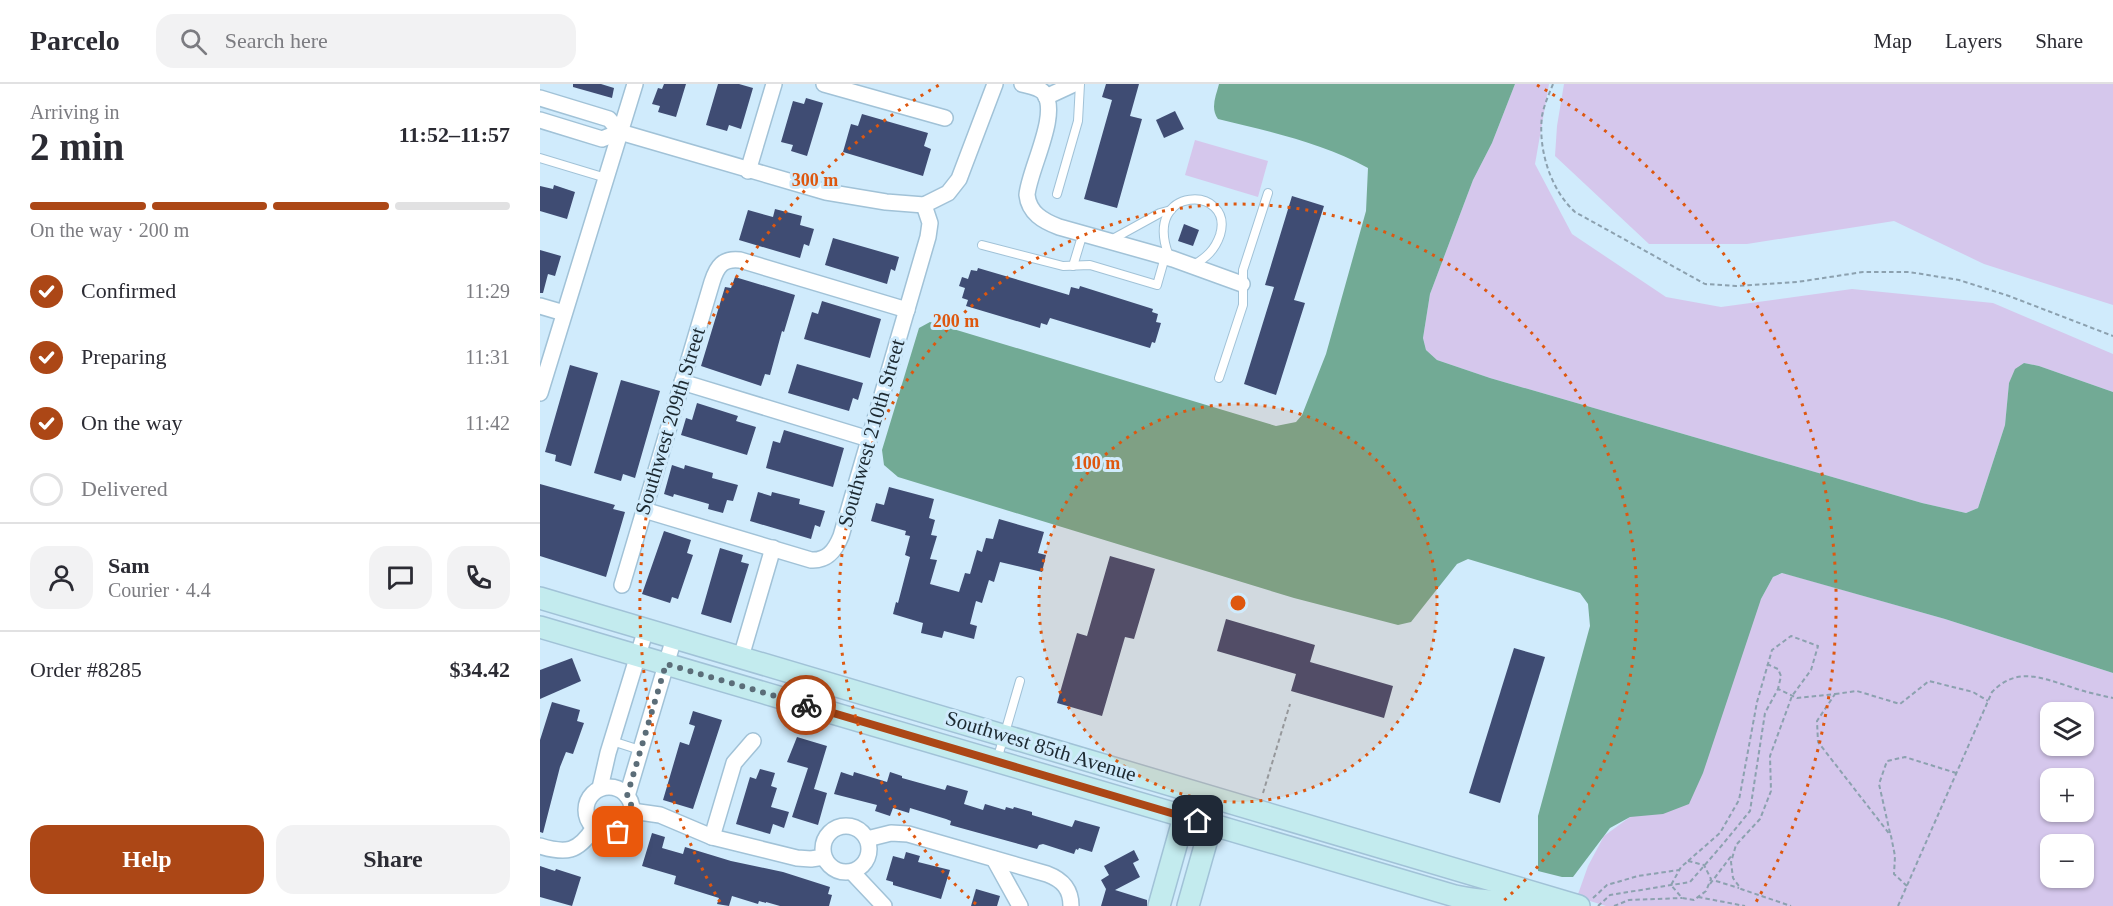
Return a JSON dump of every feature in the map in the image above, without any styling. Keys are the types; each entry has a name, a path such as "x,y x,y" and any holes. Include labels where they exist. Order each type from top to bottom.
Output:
{"street":[{"path":"541,387 635,84"},
{"path":"748,171 774,84"},
{"path":"824,84 945,118"},
{"path":"542,96 609,119 620,132 748,171 838,195 924,205 948,193 957,183 995,84"},
{"path":"1022,84 1038,89 1046,97 1048,107 1047,123 1029,185 1029,206 1040,218 1053,224 1167,257 1242,284"},
{"path":"1046,97 1074,84"},
{"path":"540,120 602,138 620,132"},
{"name":"Southwest 210th Street","path":"773,548 811,560 821,560 828,556 841,536 930,229 924,205"},
{"name":"Southwest 209th Street","path":"622,585 714,275 724,260 734,259 752,263 907,310"},
{"path":"540,306 564,313"},
{"path":"682,382 869,439"},
{"path":"644,510 773,548 741,657"},
{"name":"Southwest 85th Avenue","path":"540,598 1520,887 1541,896 1585,903"},
{"name":"Southwest 85th Avenue","path":"540,627 1455,896 1480,900 1512,901 1541,896"},
{"path":"646,629 600,788 589,797 585,810 593,829 603,833 618,832 630,821 632,811 627,796 674,638"},
{"path":"712,837 734,763 753,741"},
{"path":"600,788 615,788 627,796"},
{"path":"1159,906 1184,818 1206,795"},
{"path":"1188,906 1211,825 1206,795"},
{"path":"632,811 660,815 712,837 803,859 824,857"},
{"path":"853,826 864,833 867,839 869,845 867,859 852,872 835,870 824,857 825,838 834,828 853,826"},
{"path":"540,846 570,850 583,842 593,829"},
{"path":"867,839 887,834 908,834 1053,876 1068,888 1071,906"},
{"path":"994,859 1020,906"},
{"path":"852,872 884,906"}],"lane":[{"path":"1058,194 1078,121 1080,84"},
{"path":"540,158 606,178"},
{"path":"1219,378 1243,305 1244,270 1268,193"},
{"path":"1110,241 1160,213 1171,210 1183,201 1194,199 1209,203 1220,215 1221,231 1209,254 1192,266"},
{"path":"982,245 1063,266 1090,265 1157,285 1167,257 1163,234 1164,225 1171,210"},
{"path":"1073,266 1083,233"},
{"path":"997,762 1020,681"},
{"path":"612,741 640,750"}],"path":[{"path":"1553,84 1542,114 1543,150 1556,186 1568,206 1705,284 1736,286 1797,282 1863,272 1909,272 1959,280 2009,296 2113,336"},
{"path":"1671,885 1679,870 1720,833 1739,800 1757,702 1767,664 1772,650 1791,636 1818,646 1811,670 1792,696 1770,756 1771,791 1760,819 1736,845 1731,862 1733,878 1742,889 1746,890"},
{"path":"1598,906 1610,895 1690,882 1750,811 1765,713 1778,689 1781,676 1778,669 1767,664"},
{"path":"1898,906 1988,700 2000,684 2017,676 2042,677 2113,698"},
{"path":"1778,689 1797,699 1857,691 1900,704 1929,681 1973,692 1988,700"},
{"path":"1835,694 1817,721 1818,742 1891,836"},
{"path":"1263,793 1290,704"},
{"path":"1907,886 1894,874 1895,856 1879,784 1887,761 1905,757 1956,773"},
{"path":"1708,886 1715,880 1734,852"},
{"path":"1688,861 1704,865 1711,879 1789,906"},
{"path":"1585,903 1607,885 1638,876 1679,870"},
{"path":"1614,906 1629,900 1682,898 1694,900 1706,891 1711,879"},
{"path":"1671,885 1682,898"},
{"path":"1698,897 1745,906"}],"shaded area":[{"path":"1219,84 1515,84 1492,143 1473,180 1430,294 1423,338 1426,350 1437,360 1490,378 1922,503 1966,513 1978,508 2005,425 2009,383 2015,369 2024,363 2039,366 2113,392 2113,673 1945,619 1782,573 1773,577 1761,599 1703,773 1689,804 1663,814 1630,817 1610,828 1573,877 1562,877 1538,871 1538,816 1590,626 1588,604 1580,593 1468,559 1457,564 1411,622 1398,625 1294,598 898,477 884,465 882,450 919,328 930,322 1276,426 1296,422 1302,415 1326,354 1366,211 1368,168 1314,145 1218,119 1214,106"},
{"path":"1515,84 1549,84 1535,164 1572,234 1666,297 1721,307 1852,289 1993,303 2113,354 2113,392 2024,363 2009,383 2005,425 1978,508 1966,513 1922,503 1490,378 1437,360 1426,350 1423,338 1430,294 1473,180 1492,143"},
{"path":"1564,84 2113,84 2113,305 1984,264 1894,221 1747,244 1649,244 1555,156"},
{"path":"1195,140 1268,161 1258,197 1185,175"},
{"path":"1783,573 1945,619 2113,673 2113,906 1606,906 1577,897 1588,866 1604,836 1630,817 1773,577"}],"building":[{"path":"573,84 601,84 614,88 612,98 573,87"},
{"path":"664,84 686,84 676,117 658,112 660,106 652,104 658,88 662,89"},
{"path":"718,84 739,84 753,88 741,129 729,125 727,131 706,125"},
{"path":"1106,84 1139,84 1130,116 1142,119 1117,208 1084,199 1112,100 1102,97"},
{"path":"806,98 823,103 807,156 791,151 793,145 781,142 793,101 804,104"},
{"path":"1175,111 1184,129 1164,138 1156,120"},
{"path":"862,114 928,133 924,146 931,149 923,176 843,152 851,124 858,126"},
{"path":"554,185 575,192 567,219 540,211 540,186 553,189"},
{"path":"1292,196 1324,206 1294,300 1305,303 1276,395 1244,384 1274,287 1265,285"},
{"path":"775,209 802,216 800,225 814,229 809,246 804,244 800,258 739,240 748,210 773,217"},
{"path":"1184,224 1199,230 1193,246 1178,241"},
{"path":"833,238 899,257 895,271 891,269 887,284 825,265"},
{"path":"540,250 561,256 555,276 548,274 543,293 540,293"},
{"path":"978,268 1069,295 1071,287 1079,289 1080,286 1153,309 1152,312 1158,314 1156,322 1161,323 1155,343 1152,342 1150,348 1050,318 1047,325 1041,323 1040,328 966,306 968,300 962,298 965,288 959,286 962,277 968,279 971,270 977,271"},
{"path":"735,277 795,295 770,375 765,374 761,386 701,366 725,287 731,288"},
{"path":"822,301 881,319 870,358 804,339 812,312 818,314"},
{"path":"797,364 863,383 858,400 853,398 849,411 788,393"},
{"path":"570,365 598,373 571,466 555,461 556,455 545,452"},
{"path":"621,380 660,391 635,478 623,474 621,481 594,473"},
{"path":"697,403 738,416 736,421 756,427 747,455 681,435 686,418 692,420"},
{"path":"784,430 844,448 833,487 766,468 773,441 780,443"},
{"path":"672,465 684,469 685,465 713,473 712,478 738,485 733,501 727,500 723,513 708,509 709,504 674,494 673,497 664,494"},
{"path":"540,484 615,505 613,509 625,512 606,577 540,556"},
{"path":"889,487 934,499 929,518 935,520 931,535 937,536 930,559 937,560 930,584 959,592 965,573 970,574 977,550 982,552 986,538 993,539 999,519 1044,532 1038,553 1046,555 1042,572 1000,562 994,582 989,580 982,603 976,601 970,624 977,626 974,639 944,631 942,638 921,633 923,623 893,614 910,557 905,555 910,536 905,535 906,531 871,521 876,503 884,505"},
{"path":"758,492 771,496 772,492 800,499 799,504 825,511 820,527 815,525 811,539 750,521"},
{"path":"664,531 691,540 687,553 693,555 678,599 672,597 670,603 642,594"},
{"path":"720,548 743,555 741,562 749,564 731,623 701,614"},
{"path":"1110,556 1155,569 1134,639 1125,637 1102,716 1057,703 1077,633 1087,636"},
{"path":"1226,619 1315,645 1310,662 1393,686 1384,718 1291,691 1296,674 1217,651"},
{"path":"1514,648 1545,657 1500,803 1469,793"},
{"path":"572,658 581,681 540,699 540,670"},
{"path":"552,702 580,710 577,721 584,723 573,754 566,752 560,767 543,833 540,832 540,740"},
{"path":"693,711 722,720 693,809 663,800 680,742 689,745 695,726 689,724"},
{"path":"797,737 827,746 814,789 827,793 818,825 792,817 808,768 787,762"},
{"path":"760,769 775,773 771,786 777,788 771,807 789,812 784,828 773,824 770,834 736,824 750,777 756,779"},
{"path":"841,772 853,776 854,772 887,782 890,772 902,778 945,790 947,785 968,791 964,804 983,810 985,804 1005,810 1006,807 1013,809 1014,807 1072,827 1075,820 1100,827 1092,852 1079,848 1074,854 1043,844 1037,849 950,825 951,821 910,808 909,813 893,808 890,816 875,811 877,805 834,794"},
{"path":"652,833 665,837 662,848 683,854 685,847 731,861 783,872 830,887 828,894 832,895 829,906 780,906 759,901 758,904 732,896 729,906 717,904 719,898 674,884 676,876 642,866"},
{"path":"1134,850 1139,860 1133,863 1140,877 1115,890 1147,900 1147,906 1101,906 1106,889 1101,880 1109,875 1104,866"},
{"path":"906,852 920,856 918,862 950,870 941,899 893,885 893,882 886,880 893,856 904,859"},
{"path":"540,866 581,877 572,906 540,897"},
{"path":"976,889 1000,896 997,906 971,906"}],"way so far":[{"path":"618,832 627,826 632,817 632,806 627,796 666,664 806,705"}],"route":[{"path":"806,705 1198,821"}]}
